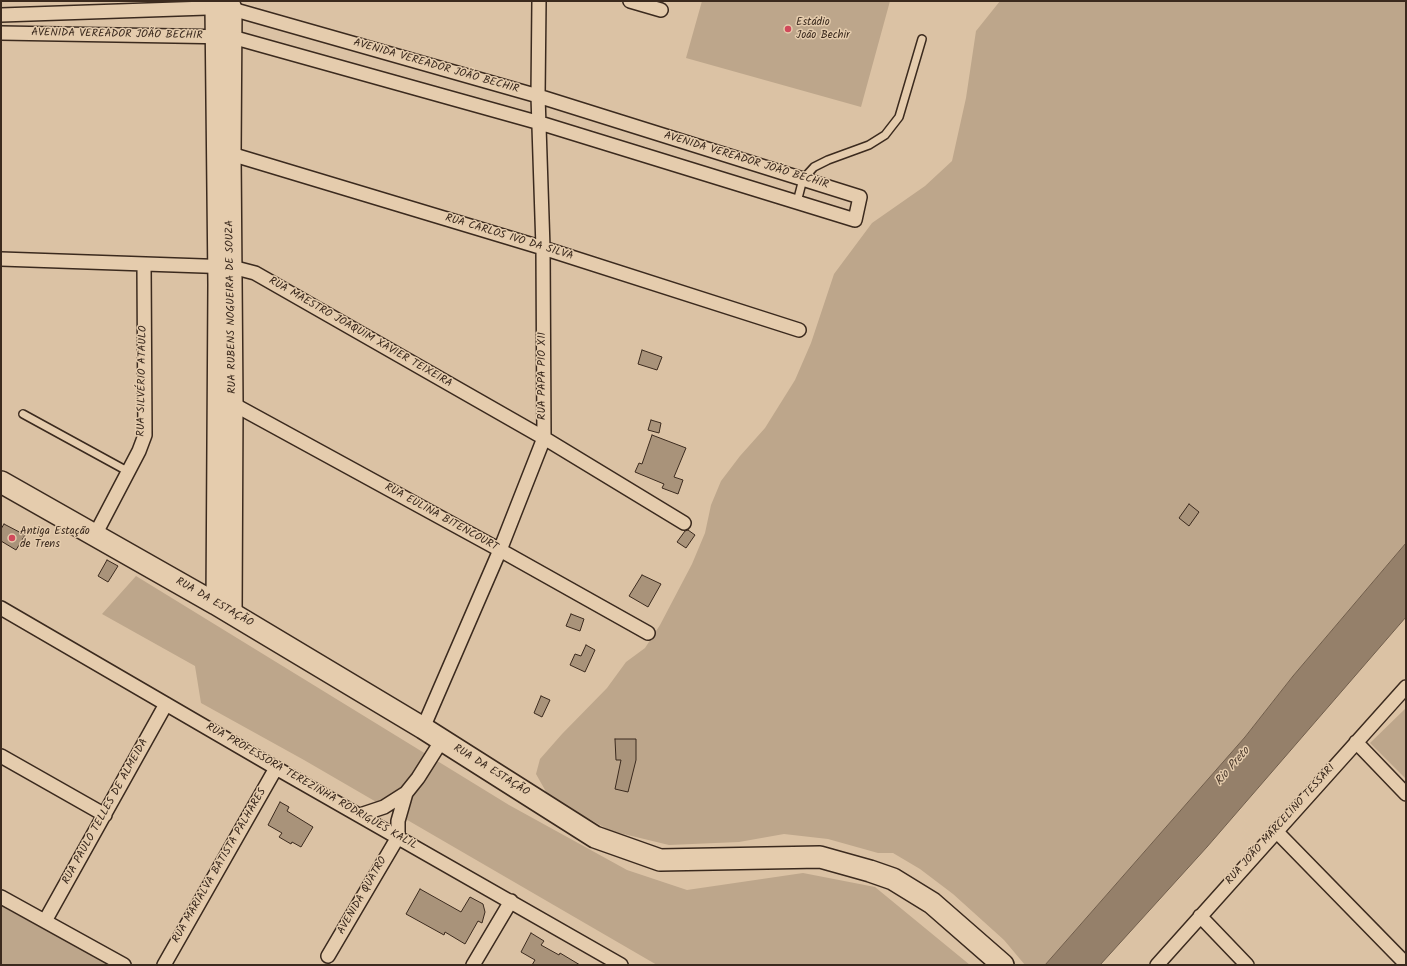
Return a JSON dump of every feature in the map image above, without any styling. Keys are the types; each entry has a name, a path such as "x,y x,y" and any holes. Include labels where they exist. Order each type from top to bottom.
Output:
{"main road":[{"name":"RUA DA ESTAÇÃO","path":"1,482 224,609 423,728 595,836 660,860 820,857 893,879 932,903 1003,965"}],"street":[{"name":"RUA PAPA PIO XII","path":"423,728 500,550 544,438 540,123 538,96 540,1"},
{"path":"630,1 661,10"},
{"name":"AVENIDA VEREADOR JOÃO BECHIR","path":"1,14 207,8 223,4 538,96 860,197 855,220 540,123 224,36 1,34"},
{"name":"RUA RUBENS NOGUEIRA DE SOUZA","path":"223,4 225,402 224,609"},
{"name":"RUA CARLOS IVO DA SILVA","path":"223,154 542,248 799,330"},
{"name":"RUA MAESTRO JOAQUIM XAVIER TEIXEIRA","path":"1,259 224,267 255,273 544,438 684,523"},
{"name":"RUA SILVÉRIO ATAULO","path":"95,535 139,452 145,435 144,264"},
{"name":"RUA EULINA BITENCOURT","path":"225,402 500,550 648,633"},
{"name":"RUA PROFESSORA TEREZINHA RODRIGUES KALIL","path":"1,608 276,768 511,901 616,963"},
{"name":"RUA JOÃO MARCELINO TESSARI","path":"1157,965 1406,687"},
{"name":"RUA PAULO TELLES DE ALMEIDA","path":"45,921 166,704"},
{"path":"360,815 384,807 406,793 418,778 442,740"},
{"path":"1356,742 1406,794"},
{"path":"1,756 105,815"},
{"name":"RUA MARIALVA BATISTA PALHARES","path":"164,965 276,768"},
{"path":"398,837 398,821 406,793"},
{"path":"1276,831 1406,964"},
{"name":"AVENIDA QUATRO","path":"328,956 398,837"},
{"path":"1,897 124,965"},
{"path":"473,965 511,901"},
{"path":"1200,916 1247,965"}],"lane":[{"path":"797,202 803,179 814,168 828,160 868,145 885,135 899,118 922,39"},
{"path":"23,414 129,472"}],"shaded area":[{"name":"Estádio João Bechir","path":"702,1 890,1 861,107 686,58"},
{"path":"1000,1 1406,1 1406,543 1293,676 1245,737 1045,965 1025,965 1004,940 953,894 920,869 893,853 878,853 828,839 784,834 739,842 669,845 611,831 549,797 536,774 540,759 607,688 626,662 645,648 660,625 692,564 705,533 711,505 721,481 740,456 765,428 795,380 811,343 834,274 872,223 925,186 952,161 966,98 976,31"},
{"path":"136,576 509,805 627,870 687,890 803,873 875,887 970,965 657,965 304,760 201,703 195,666 102,614"},
{"path":"1406,708 1406,779 1370,743"},
{"path":"1,906 110,965 1,965"}],"water":[{"name":"Rio Preto","path":"1406,543 1406,617 1207,847 1100,965 1045,965 1245,737 1293,676"}],"building":[{"path":"642,350 662,357 657,370 638,364"},
{"path":"651,420 661,423 659,433 648,430"},
{"path":"652,435 686,448 674,477 683,480 678,494 662,488 664,484 635,472 639,463 642,464"},
{"path":"1189,504 1199,512 1189,526 1179,518"},
{"name":"Antiga Estação de Trens","path":"4,524 25,535 16,550 1,541 1,529"},
{"path":"688,530 695,535 686,548 677,542 685,531"},
{"path":"107,560 118,566 108,582 98,576"},
{"path":"642,575 661,584 648,607 629,596"},
{"path":"571,614 584,619 580,631 566,626"},
{"path":"586,645 595,650 585,672 570,665 575,654 581,656"},
{"path":"541,696 550,700 542,717 534,713"},
{"path":"615,739 636,739 636,760 628,792 615,789 621,760 616,760"},
{"path":"280,802 289,807 287,811 313,827 301,847 292,842 291,844 279,837 282,833 268,825"},
{"path":"420,889 461,912 470,897 483,904 485,912 482,923 478,921 465,944 445,932 444,935 406,914"},
{"path":"531,933 544,941 541,945 559,955 560,953 580,965 532,965 535,960 521,952"}],"place":[{"name":"Estádio João Bechir","path":"788,29"},
{"name":"Antiga Estação de Trens","path":"12,538"}]}
